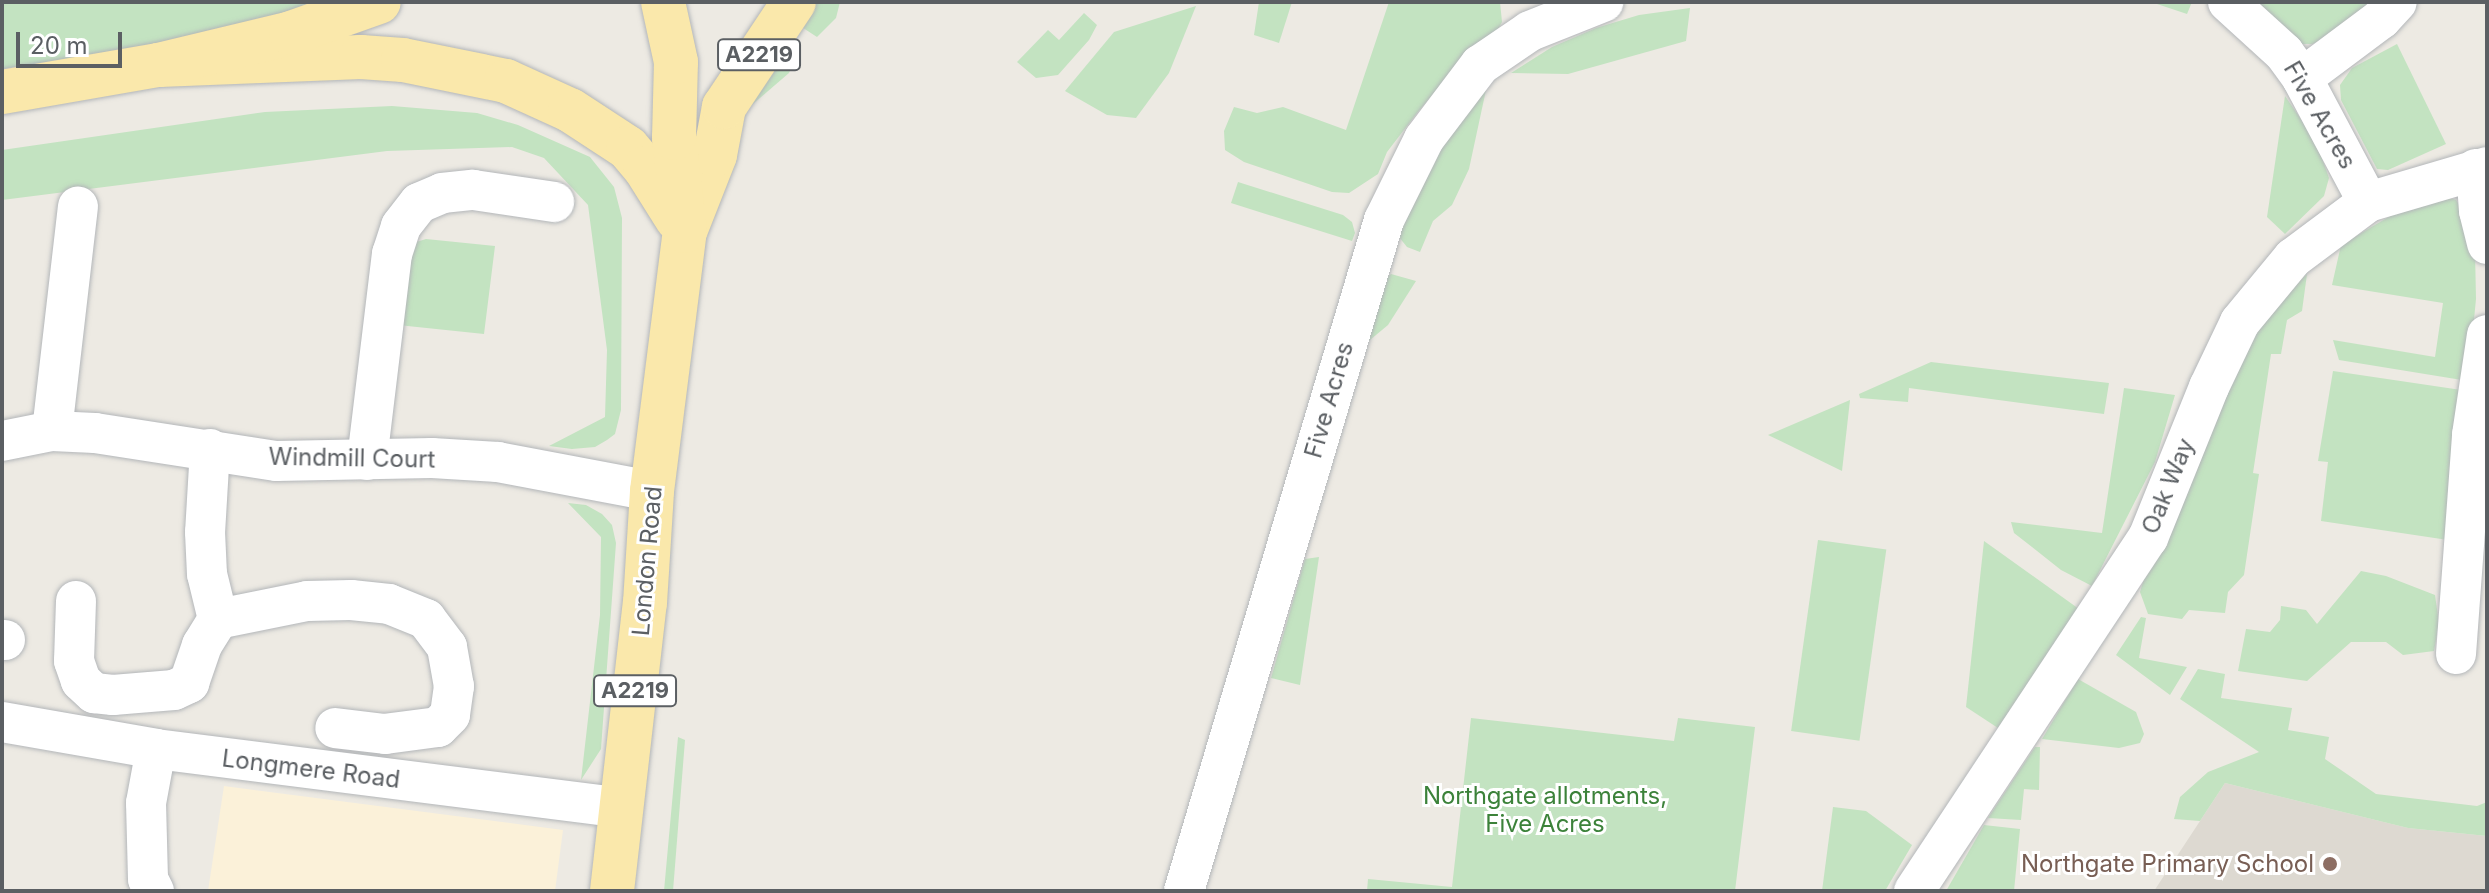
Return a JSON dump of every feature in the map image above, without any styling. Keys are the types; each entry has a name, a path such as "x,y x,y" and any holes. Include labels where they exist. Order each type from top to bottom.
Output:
{"main road":[{"path":"2,92 159,65 291,33 379,2"},
{"name":"London Road","path":"612,891 645,603 652,491 685,231 674,138 676,62 663,2"},
{"name":"London Road","path":"685,231 715,155 724,107 794,2"},
{"path":"159,65 361,57 403,60 506,81 570,110 628,148 645,168 685,231"}],"street":[{"name":"Five Acres","path":"1184,891 1384,220 1424,139 1480,65 1526,17 1603,2"},
{"name":"Five Acres","path":"2228,2 2284,53 2302,78 2368,202"},
{"path":"2302,78 2381,19 2397,2"},
{"path":"2481,168 2479,211 2487,244"},
{"name":"Oak Way","path":"1914,891 2148,538 2209,387 2240,322 2293,258 2368,202 2481,168"},
{"path":"367,460 392,254 401,226 419,203 442,193 473,190 554,202"},
{"path":"52,431 78,207"},
{"path":"2456,654 2478,483 2487,335"},
{"name":"Windmill Court","path":"2,441 52,431 210,449 276,461 432,458 498,462 652,491"},
{"path":"76,601 74,661 81,681 94,693 113,695 174,690 189,683 202,645 218,619 207,574 205,546 210,449"},
{"path":"218,619 307,601 351,600 389,604 426,619 447,647 454,686 450,715 438,727 385,734 335,728"},
{"name":"Longmere Road","path":"2,722 156,749 620,808"},
{"path":"154,891 148,879 146,803 156,749"}],"shaded area":[{"name":"Northgate Primary School","path":"2225,783 2408,828 2487,836 2487,891 2154,891"},
{"path":"224,786 563,830 555,891 208,891"}],"green space":[{"path":"2,2 312,2 273,18 167,43 2,69"},
{"path":"809,2 840,2 836,18 817,37 794,22"},
{"path":"1259,2 1292,2 1279,43 1254,35"},
{"path":"1389,2 1500,2 1502,22 1495,35 1457,66 1417,113 1387,152 1378,174 1349,193 1332,192 1244,162 1225,150 1224,131 1234,107 1257,113 1283,107 1346,130"},
{"path":"2151,2 2192,2 2187,14"},
{"path":"2252,2 2370,2 2325,39 2312,44 2299,44"},
{"path":"1196,6 1169,73 1136,118 1107,115 1065,91 1114,32"},
{"path":"1690,8 1686,41 1568,74 1511,73 1552,47 1596,28 1639,15"},
{"path":"1084,13 1097,25 1089,40 1058,75 1036,78 1017,62 1048,30 1059,40"},
{"path":"2397,44 2446,144 2388,170 2377,169 2341,100 2340,85 2352,68"},
{"path":"789,47 794,62 789,73 746,110"},
{"path":"1486,90 1469,169 1452,205 1433,221 1420,252 1407,247 1399,237 1407,204 1428,165"},
{"path":"2285,96 2316,141 2329,178 2324,196 2285,234 2267,217"},
{"path":"392,106 477,113 518,125 590,157 614,187 622,218 621,410 615,434 607,440 595,447 572,449 549,446 605,417 607,350 588,205 544,158 512,147 387,151 2,200 2,150 265,112"},
{"path":"1238,182 1343,215 1352,222 1355,233 1352,241 1231,203"},
{"path":"2444,196 2456,200 2469,221 2475,250 2476,299 2468,381 2339,360 2333,340 2435,357 2443,303 2332,285 2341,245 2397,212"},
{"path":"426,239 495,246 484,334 398,325 413,243"},
{"path":"1391,274 1416,281 1388,325 1364,345 1384,280"},
{"path":"2307,274 2302,311 2287,320 2281,354 2271,354 2253,473 2259,474 2244,575 2228,592 2225,613 2189,610 2182,619 2148,614 2140,592 2151,555 2244,347 2274,305"},
{"path":"1931,362 2109,383 2104,414 1909,388 1908,402 1860,398 1859,394"},
{"path":"2333,371 2468,391 2448,540 2321,521 2328,462 2318,461"},
{"path":"2124,388 2175,395 2155,462 2092,586 2061,570 2014,533 2011,522 2102,533"},
{"path":"1850,400 1842,471 1768,435"},
{"path":"568,503 586,505 602,514 612,525 616,543 601,749 581,780 600,615 601,537"},
{"path":"1818,540 1886,550 1859,741 1791,731"},
{"path":"1984,541 2079,609 1998,728 1966,707"},
{"path":"1319,557 1300,685 1271,678 1305,559"},
{"path":"2361,571 2386,576 2435,595 2439,623 2434,651 2403,655 2386,642 2351,642 2307,681 2238,671 2246,629 2270,632 2280,620 2281,606 2306,610 2317,624"},
{"path":"2141,617 2146,618 2139,658 2187,667 2170,695 2116,655"},
{"path":"2198,669 2225,674 2221,698 2292,708 2288,730 2329,737 2325,759 2376,794 2477,806 2487,802 2487,836 2408,828 2225,783 2200,821 2174,819 2180,797 2208,772 2259,752 2180,699"},
{"path":"2078,679 2136,712 2144,734 2140,743 2119,748 2042,739"},
{"name":"Northgate allotments, Five Acres","path":"1471,718 1674,741 1678,718 1755,727 1735,891 1367,891 1368,879 1452,887"},
{"path":"678,737 685,740 673,891 664,891"},
{"path":"2035,747 2040,747 2039,790 2024,789 2021,820 1988,818"},
{"path":"1833,807 1866,811 1912,845 1885,891 1822,891"},
{"path":"1984,825 2020,829 2014,891 1946,891"}],"place":[{"name":"Northgate Primary School","path":"2330,864"}]}
